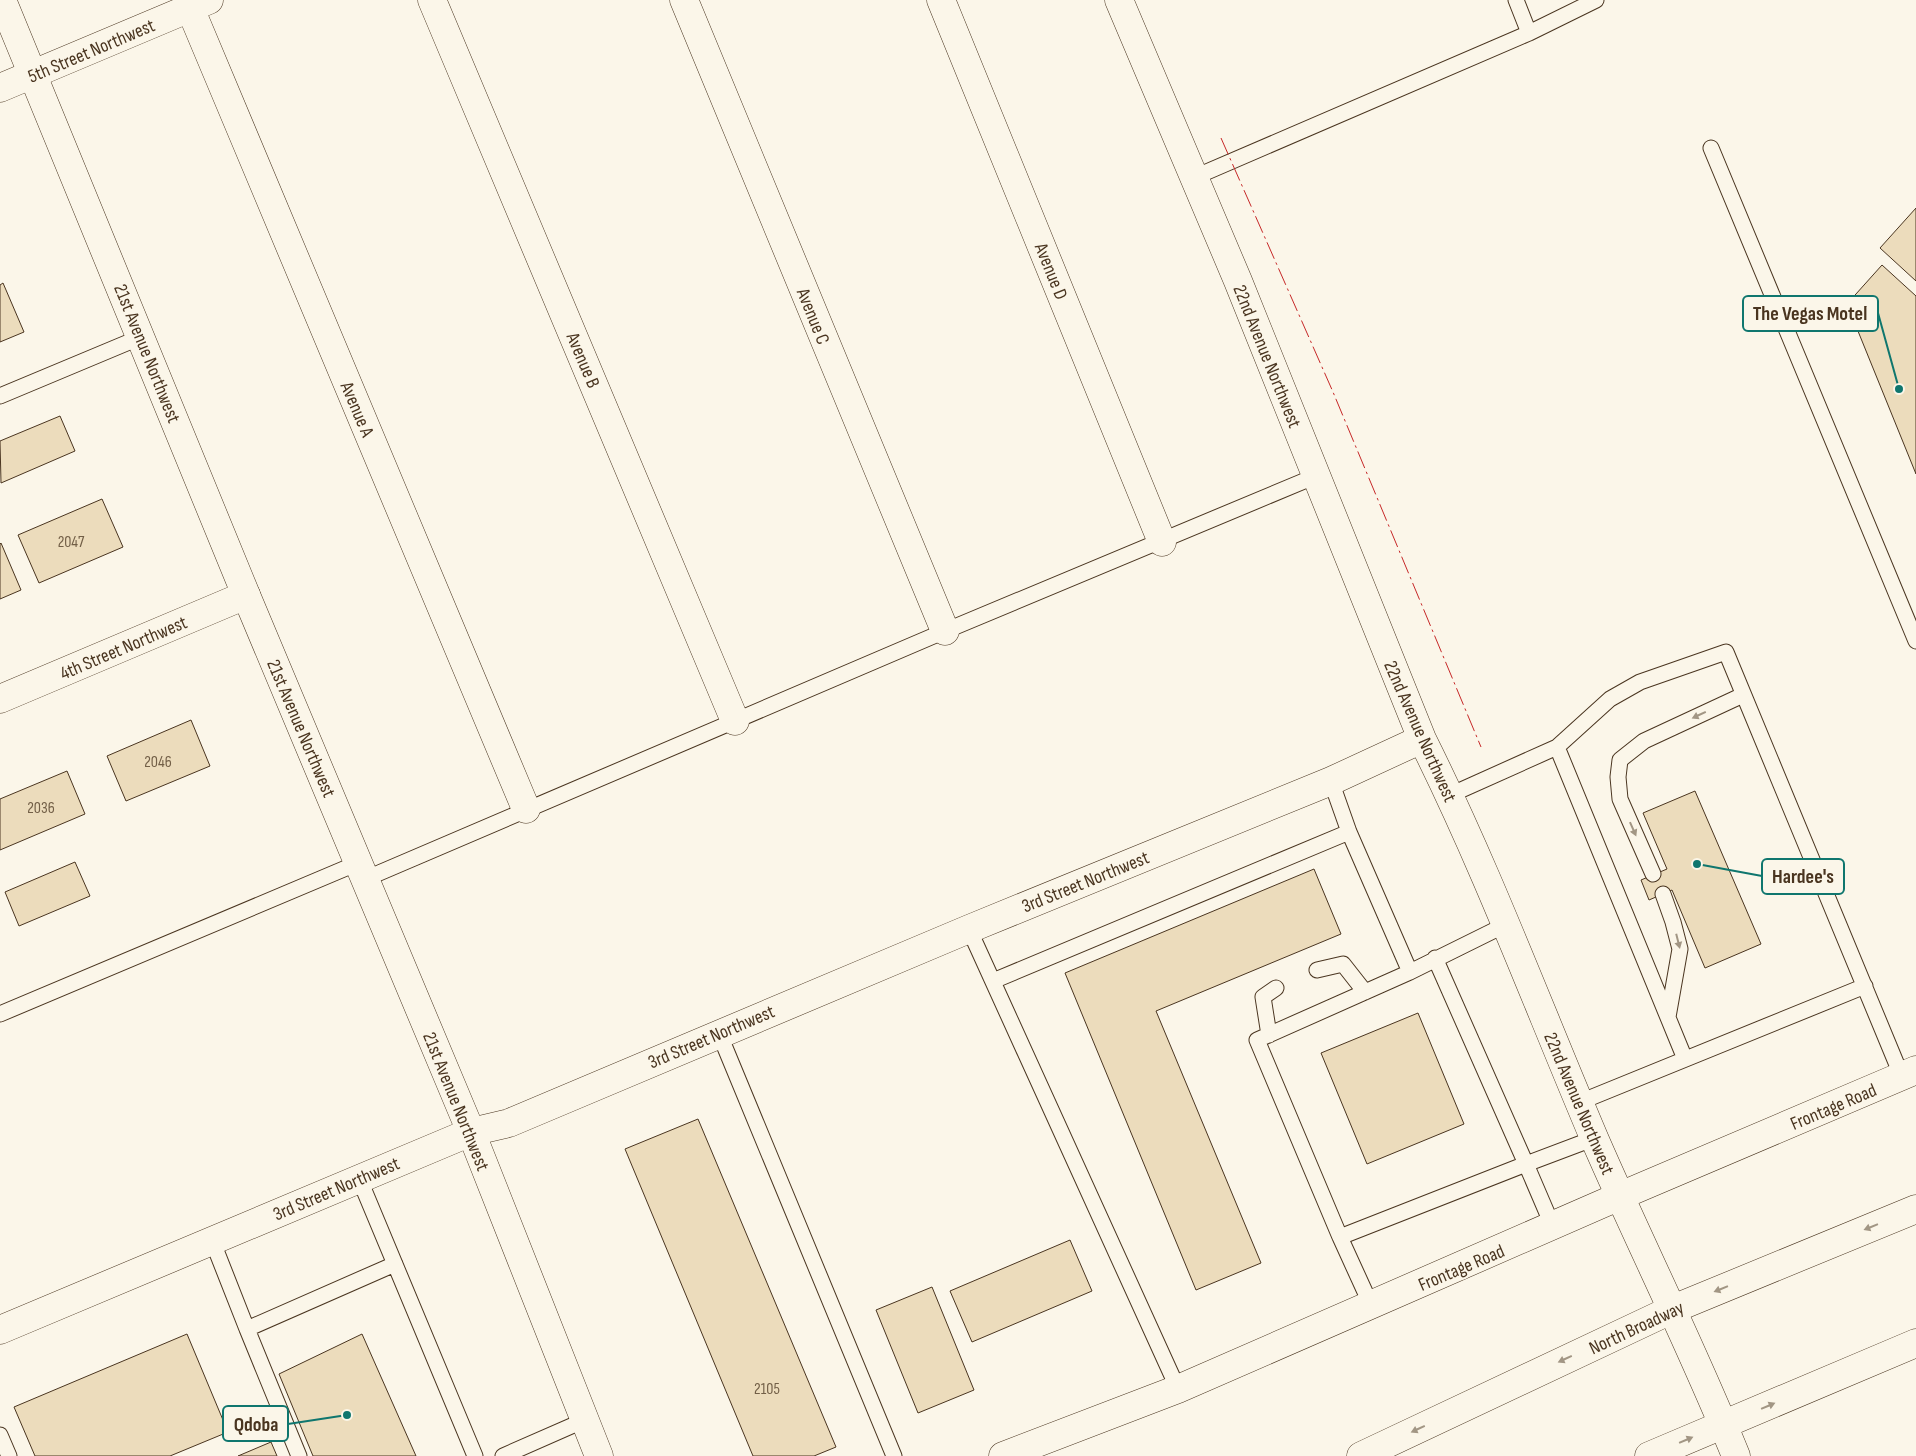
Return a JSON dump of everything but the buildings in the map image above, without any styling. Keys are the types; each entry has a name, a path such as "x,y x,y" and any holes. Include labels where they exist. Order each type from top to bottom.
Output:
{"street":[{"name":"21st Avenue Northwest","path":"2,0 246,594 471,1132 599,1456"},
{"name":"Avenue B","path":"432,0 735,721"},
{"name":"Avenue C","path":"684,0 945,631"},
{"name":"Avenue D","path":"942,0 1162,542"},
{"name":"22nd Avenue Northwest","path":"1119,0 1238,281 1422,740 1450,795 1620,1196 1673,1309 1736,1456"},
{"name":"5th Street Northwest","path":"0,88 200,4"},
{"name":"Avenue A","path":"200,4 526,809"},
{"name":"4th Street Northwest","path":"0,699 246,594"},
{"name":"3rd Street Northwest","path":"0,1330 359,1178 471,1132 509,1122 969,929 1331,781 1422,740"},
{"name":"Frontage Road","path":"1003,1456 1178,1389 1553,1227 1620,1196 1909,1073"},
{"name":"North Broadway","path":"1361,1456 1673,1309 1916,1209"},
{"path":"1649,1456 1916,1343"}],"lane":[{"path":"1516,0 1529,33"},
{"path":"1194,177 1529,33 1596,0"},
{"path":"1711,148 1916,641"},
{"path":"0,396 141,337"},
{"path":"0,1014 362,871 526,809 1316,476"},
{"path":"1450,795 1557,747 1610,700 1640,682 1726,652 1865,986 1909,1073"},
{"path":"1654,874 1620,799 1618,777 1620,760 1644,741 1743,695"},
{"path":"1557,747 1685,1059"},
{"path":"1331,781 1349,832 1410,972"},
{"path":"993,981 1349,832"},
{"path":"1662,894 1673,922 1680,949 1668,1017"},
{"path":"1371,1305 1340,1237 1257,1040 1410,972 1505,925"},
{"path":"969,929 1178,1389"},
{"path":"1435,958 1553,1227"},
{"path":"1317,970 1343,964 1364,992"},
{"path":"1580,1102 1865,986"},
{"path":"1269,1035 1263,997 1276,988"},
{"path":"719,1033 894,1456"},
{"path":"1340,1237 1595,1138"},
{"path":"359,1178 475,1456"},
{"path":"212,1240 300,1456"},
{"path":"247,1329 395,1264"},
{"path":"503,1456 585,1420"},
{"path":"0,1435 9,1456"}],"power":[{"path":"1221,138 1333,392 1481,747"}],"place":[{"name":"The Vegas Motel","path":"1899,389"},
{"name":"Hardee's","path":"1697,864"},
{"name":"Qdoba","path":"347,1415"}]}
